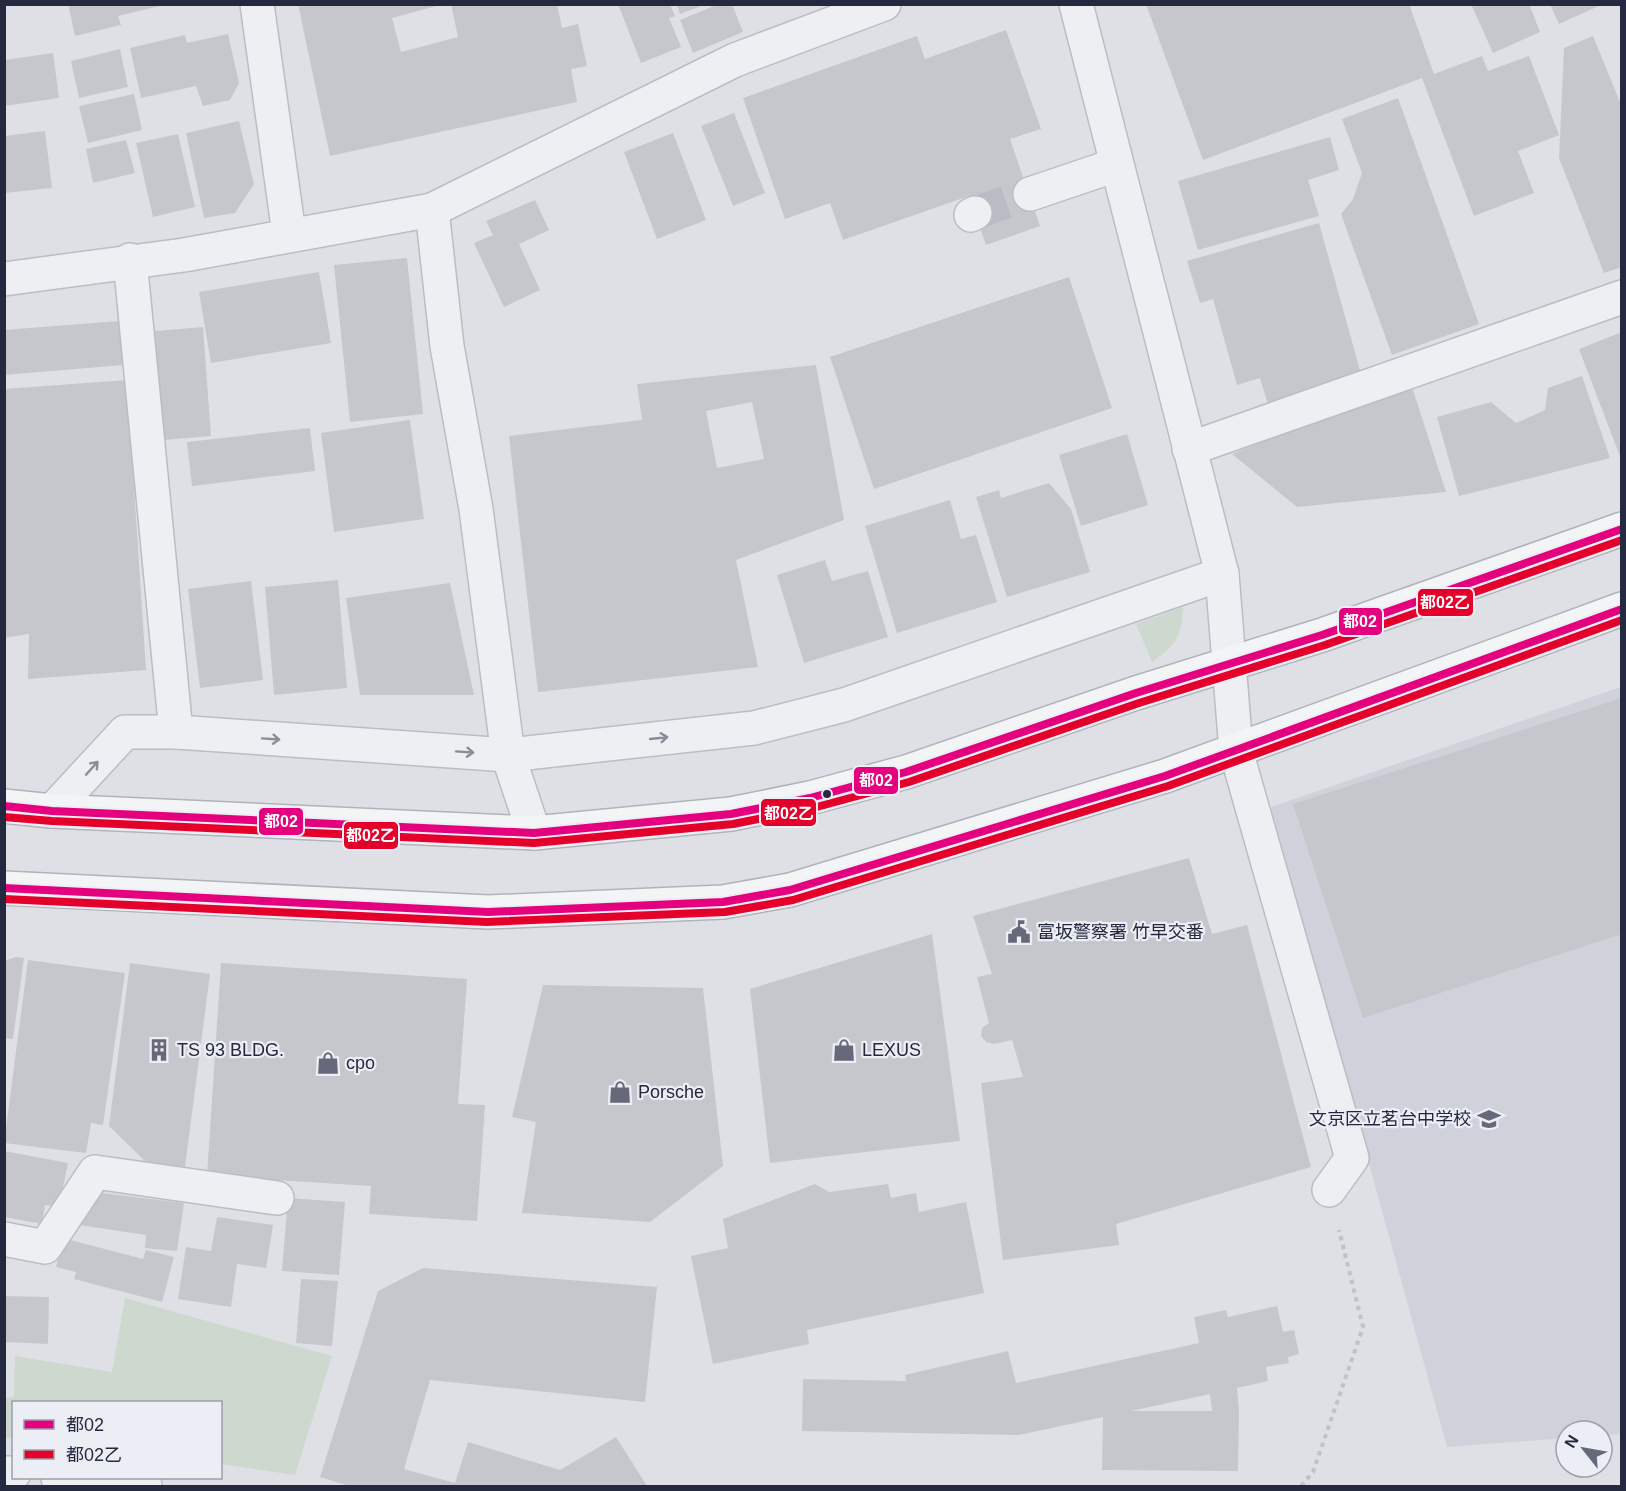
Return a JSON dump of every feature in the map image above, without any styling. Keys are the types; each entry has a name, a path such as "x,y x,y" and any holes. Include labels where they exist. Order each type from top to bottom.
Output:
{"highway":[{"path":"4,806 52,811 534,833 731,814 810,798 906,772 1136,693 1322,635 1622,529"},
{"path":"4,888 488,912 723,902 790,890 1165,776 1622,609"}],"street":[{"path":"257,4 289,234"},
{"path":"4,279 130,260 184,255 289,234 432,210 735,60 884,4"},
{"path":"1076,4 1222,574 1236,751 1352,1158 1329,1190"},
{"path":"1030,194 1116,165"},
{"path":"432,210 447,346 476,509 508,755 534,833"},
{"path":"130,260 176,732"},
{"path":"1190,449 1622,297"},
{"path":"52,811 125,732 176,732 508,755 754,728 844,705 1222,574"},
{"path":"4,1239 45,1247 96,1172 277,1198"},
{"path":"69,1479 145,1486"}],"path":[{"path":"1301,1486 1313,1472 1364,1327 1329,1190"}],"shaded area":[{"path":"1183,607 1181,625 1176,639 1152,662 1136,624"},
{"name":"文京区立茗台中学校","path":"1621,687 1621,1434 1614,1434 1614,1419 1554,1419 1554,1439 1447,1447 1271,807"},
{"path":"125,1298 332,1356 295,1475 222,1464 222,1401 12,1401 12,1438 5,1438 5,1398 14,1397 15,1356 112,1372"}],"building":[{"path":"68,4 164,5 118,16 121,25 75,36"},
{"path":"298,4 444,4 392,18 401,52 458,37 451,4 557,4 562,28 578,24 587,66 571,69 577,102 330,156"},
{"path":"618,4 670,4 675,16 669,18 681,47 641,63"},
{"path":"677,4 704,4 704,5 680,14"},
{"path":"719,4 732,4 743,32 693,53 680,20"},
{"path":"1146,4 1409,4 1434,74 1482,56 1488,71 1529,56 1559,135 1518,151 1534,193 1474,216 1422,78 1203,160"},
{"path":"1471,4 1529,4 1540,32 1493,53"},
{"path":"1550,4 1603,4 1559,24"},
{"path":"1006,30 1041,129 1010,139 1040,226 986,245 969,196 843,240 830,203 785,219 743,98 917,36 925,59"},
{"path":"228,34 239,83 230,100 203,106 196,86 141,98 130,48 185,35 187,43"},
{"path":"1593,36 1622,107 1622,267 1604,273 1559,158 1564,48"},
{"path":"120,49 128,87 79,98 71,61"},
{"path":"53,53 59,98 4,106 4,60"},
{"path":"134,94 142,130 88,143 79,106"},
{"path":"1398,98 1479,324 1392,355 1341,214 1353,199 1362,173 1342,119"},
{"path":"734,113 765,193 733,206 701,126"},
{"path":"239,121 254,184 235,213 204,218 186,133"},
{"path":"45,131 52,188 4,193 4,136"},
{"path":"673,133 706,220 657,239 624,152"},
{"path":"178,134 195,207 153,217 136,143"},
{"path":"1330,137 1339,170 1308,180 1319,216 1198,250 1178,181"},
{"path":"126,140 135,173 93,183 86,149"},
{"path":"535,200 549,230 519,244 540,290 504,307 474,243 493,235 486,221"},
{"path":"1319,223 1363,381 1269,408 1260,378 1237,385 1213,299 1200,303 1187,261"},
{"path":"407,258 423,414 350,422 334,265"},
{"path":"319,272 331,343 211,363 199,292"},
{"path":"1069,277 1112,408 874,489 830,357"},
{"path":"119,321 123,365 4,375 4,330"},
{"path":"203,327 211,436 163,440 155,331"},
{"path":"1622,332 1622,459 1621,459 1579,349"},
{"path":"816,365 844,520 736,560 758,667 538,692 509,436 642,420 637,384","holes":["752,402 764,459 717,468 706,411"]},
{"path":"1582,376 1610,458 1459,496 1437,417 1491,402 1516,423 1545,410 1548,388"},
{"path":"127,380 146,670 28,679 29,634 4,638 4,389"},
{"path":"1412,387 1446,492 1297,507 1232,454 1343,410"},
{"path":"410,420 424,519 334,532 321,433"},
{"path":"310,428 315,471 192,486 187,442"},
{"path":"1127,434 1148,505 1081,526 1059,455"},
{"path":"1049,483 1071,509 1090,572 1007,597 976,497 999,490 1001,498"},
{"path":"950,500 961,539 976,535 997,602 897,633 865,526"},
{"path":"825,560 832,581 868,571 888,637 804,663 777,575"},
{"path":"338,580 347,688 274,695 265,587"},
{"path":"251,581 263,680 200,688 188,589"},
{"path":"450,583 474,695 360,695 346,598"},
{"path":"1622,698 1622,934 1363,1018 1293,804"},
{"path":"1189,858 1212,934 1247,925 1311,1167 1116,1224 1119,1245 1003,1260 981,1083 1023,1077 1012,1040 994,1044 986,1042 981,1036 982,1028 989,1023 977,977 992,974 973,916"},
{"path":"932,934 960,1141 770,1163 750,989"},
{"path":"16,957 24,958 13,1039 4,1038 4,961"},
{"path":"28,960 125,973 103,1125 91,1123 86,1153 4,1143"},
{"name":"TS 93 BLDG.","path":"130,963 210,974 185,1167 146,1162 109,1126"},
{"path":"221,963 467,979 458,1104 485,1105 477,1221 369,1214 371,1186 207,1176"},
{"path":"543,985 703,988 723,1166 650,1222 522,1213 536,1122 512,1117"},
{"path":"4,1151 68,1163 59,1207 45,1205 42,1224 4,1217"},
{"path":"815,1184 829,1192 888,1184 891,1198 916,1193 919,1212 966,1202 984,1293 807,1330 809,1344 713,1364 691,1256 728,1248 723,1219"},
{"path":"102,1193 184,1203 177,1251 145,1248 146,1235 79,1225"},
{"path":"288,1198 345,1202 339,1275 282,1271"},
{"path":"217,1217 273,1225 266,1268 237,1264 231,1307 178,1299 186,1247 211,1251"},
{"path":"63,1238 143,1259 146,1250 174,1257 162,1302 74,1279 76,1272 56,1267"},
{"path":"423,1268 657,1287 645,1402 430,1380 404,1469 455,1483 468,1442 560,1470 616,1437 647,1486 349,1486 320,1477 378,1291"},
{"path":"301,1279 338,1281 332,1346 296,1343"},
{"path":"4,1296 49,1297 48,1344 4,1342"},
{"path":"1277,1306 1283,1332 1294,1330 1299,1354 1288,1357 1289,1363 1266,1367 1268,1381 1237,1388 1238,1471 1102,1470 1103,1417 1019,1435 802,1431 803,1379 906,1381 905,1375 1008,1351 1016,1383 1199,1343 1194,1317 1226,1310 1228,1317","holes":["1210,1394 1212,1411 1131,1411"]}],"tunnel":[{"path":"975,213 1030,194"}],"transit line":[{"name":"都02","path":"4,806 52,811 534,833 731,814 810,798 906,772 1136,693 1322,635 1622,529"},
{"name":"都02乙","path":"4,817 534,843 733,824 813,808 909,782 1139,703 1325,645 1622,540"},
{"name":"都02","path":"4,888 488,912 723,902 790,890 1165,776 1622,609"},
{"name":"都02乙","path":"4,899 487,922 725,912 793,900 1168,786 1622,620"}],"place":[{"name":"富坂警察署 竹早交番","path":"1019,932"},
{"name":"TS 93 BLDG.","path":"159,1050"},
{"name":"LEXUS","path":"844,1050"},
{"name":"cpo","path":"328,1063"},
{"name":"Porsche","path":"620,1092"},
{"name":"文京区立茗台中学校","path":"1489,1119"}]}
